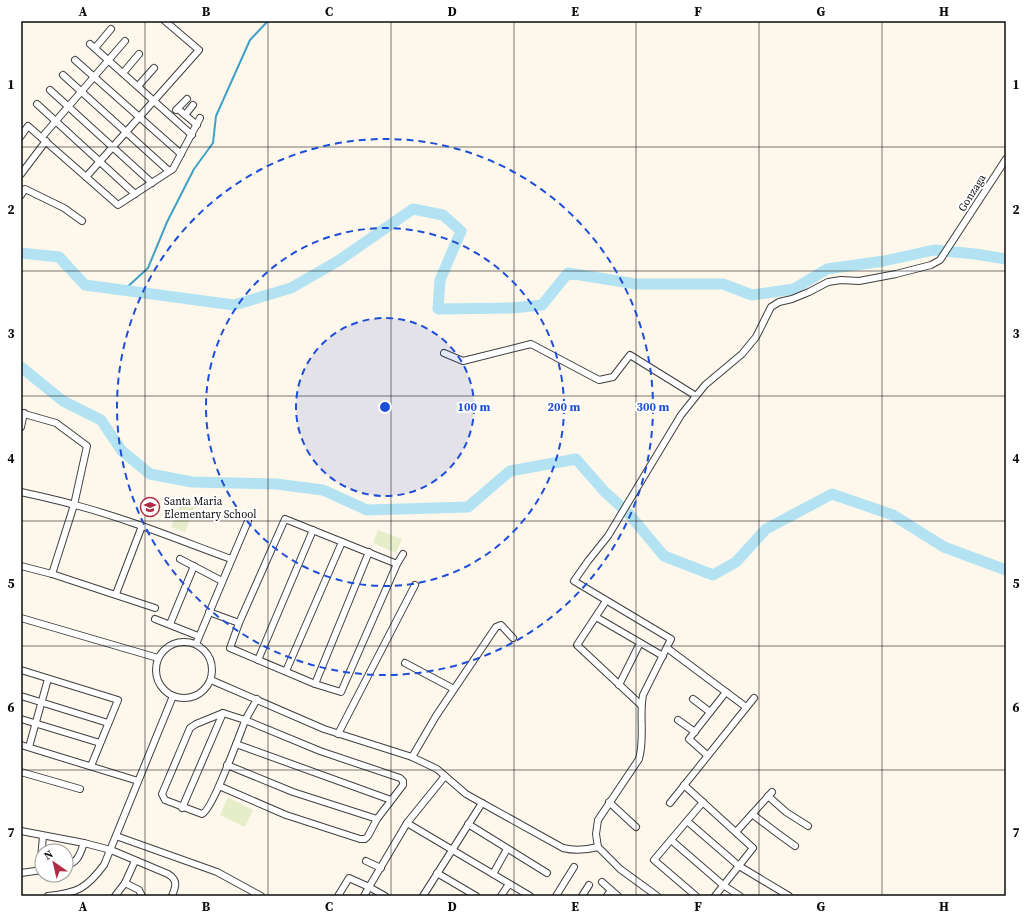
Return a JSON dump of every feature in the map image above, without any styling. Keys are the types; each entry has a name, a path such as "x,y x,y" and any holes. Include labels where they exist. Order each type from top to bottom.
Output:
{"street":[{"path":"86,177 199,50 165,21"},
{"path":"111,30 93,46 192,135"},
{"path":"21,174 56,121 125,41"},
{"path":"123,73 139,54"},
{"path":"75,60 181,154"},
{"path":"138,86 154,68"},
{"path":"63,75 169,171"},
{"path":"50,90 152,183"},
{"path":"171,116 187,98"},
{"path":"37,104 135,194"},
{"path":"185,115 193,105"},
{"path":"178,108 197,125"},
{"path":"21,136 28,126 118,205 173,169 200,118"},
{"name":"Gonzaga","path":"696,396 705,385 742,354 756,337 772,307 779,302 792,299 828,282 841,280 859,281 896,274 931,265 940,260 1006,159"},
{"path":"21,195 25,189 64,208 82,221"},
{"path":"444,353 463,361 531,344 599,380 613,377 630,355 696,396 681,415 608,536 574,581 671,639 643,695 641,705 642,749 639,759 598,820 596,834 598,847 620,869 652,895"},
{"path":"21,426 22,413 56,423 87,446 74,505 52,574"},
{"path":"21,492 74,505 142,526 231,559"},
{"path":"397,564 285,518 239,623 230,648 316,684 341,692 397,564 403,554"},
{"path":"196,644 198,636 248,521"},
{"path":"116,594 142,526"},
{"path":"258,660 313,530"},
{"path":"286,671 342,542"},
{"path":"316,684 369,552"},
{"path":"180,559 222,581"},
{"path":"21,566 52,574 156,608"},
{"path":"170,624 194,566"},
{"path":"338,734 415,585"},
{"path":"606,601 577,645 641,705"},
{"path":"209,612 239,623"},
{"path":"596,617 663,656"},
{"path":"21,618 158,658"},
{"path":"155,618 198,636"},
{"path":"412,757 436,716 496,627 501,625 513,638"},
{"path":"184,642 196,644 204,650 210,659 212,670 211,680 205,689 189,698 173,696 166,692 158,680 156,668 158,658 164,650 172,644 184,642"},
{"path":"619,685 640,643"},
{"path":"667,648 746,707"},
{"path":"405,663 454,689"},
{"path":"21,670 118,700 91,766"},
{"path":"29,747 48,679"},
{"path":"211,680 338,734 412,757 437,769 466,794 563,848 572,850 586,850 598,847"},
{"path":"707,755 689,740 726,692"},
{"path":"21,696 108,723"},
{"path":"48,896 70,893 84,887 91,882 104,865 173,696"},
{"path":"670,803 754,698"},
{"path":"219,786 286,815 364,839 368,836 377,820 403,785 403,781 400,778 320,751 245,720 223,714 196,724 190,728 162,794 165,800 182,808 202,814 206,812 219,786 245,720 257,699"},
{"path":"693,699 710,712"},
{"path":"182,808 223,714"},
{"path":"21,719 100,743"},
{"path":"678,720 695,732"},
{"path":"236,744 391,800"},
{"path":"21,745 138,781"},
{"path":"227,765 293,792 377,820"},
{"path":"21,772 80,789"},
{"path":"364,896 407,823 445,776"},
{"path":"684,785 753,848 715,896"},
{"path":"736,832 770,794 786,812 808,826"},
{"path":"609,802 636,827"},
{"path":"696,896 654,860 703,802"},
{"path":"431,896 424,894 482,803"},
{"path":"752,814 795,846"},
{"path":"687,821 739,866 789,896"},
{"path":"407,823 530,896"},
{"path":"468,824 547,873"},
{"path":"21,831 111,850 155,868 173,877 176,882 172,896"},
{"path":"43,836 43,843"},
{"path":"116,836 217,872 261,896"},
{"path":"672,840 723,885 740,896"},
{"path":"74,862 77,860 84,844"},
{"path":"494,874 507,849"},
{"path":"115,896 125,883 135,861"},
{"path":"366,861 381,868"},
{"path":"556,896 574,867"},
{"path":"21,873 34,871"},
{"path":"437,873 476,896"},
{"path":"338,896 349,878 385,896"},
{"path":"602,882 618,896"},
{"path":"125,883 139,890 142,896"},
{"path":"501,896 509,884"},
{"path":"582,896 589,885"},
{"path":"607,896 611,890"}],"green space":[{"path":"181,502 195,507 185,532 171,527"},
{"path":"378,530 402,539 396,553 373,543"},
{"path":"228,797 253,810 245,827 220,815"}],"waterway":[{"path":"124,290 148,268 167,222 194,169 213,143 216,116 250,40 268,21"},
{"path":"21,253 59,257 85,285 234,305 291,288 338,261 413,209 443,215 461,231 440,280 438,309 513,308 542,305 568,273 636,284 723,284 752,295 794,289 827,269 884,261 934,250 1006,259"},
{"path":"21,367 63,401 101,420 122,451 150,474 192,482 276,484 323,490 367,510 468,507 510,471 576,459 604,491 629,514 664,556 713,575 736,562 766,529 832,494 893,515 944,547 1006,570"}],"place":[{"name":"Santa Maria Elementary School","path":"150,507"}]}
